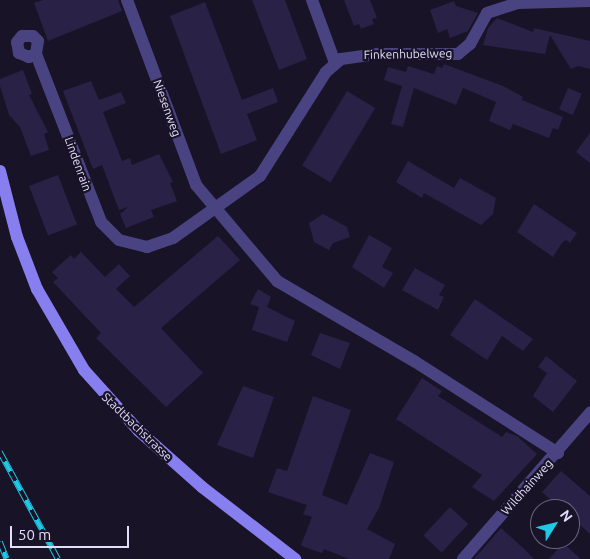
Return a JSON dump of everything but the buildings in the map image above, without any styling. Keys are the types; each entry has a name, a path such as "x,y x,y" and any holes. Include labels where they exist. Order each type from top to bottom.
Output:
{"main road":[{"name":"Stadtbachstrasse","path":"0,171 17,237 37,289 84,370 139,431 202,487 295,559"}],"street":[{"name":"Niesenweg","path":"127,0 196,185 216,210"},
{"path":"312,0 335,62 267,168 216,210 282,286 414,360 558,453"},
{"name":"Finkenhubelweg","path":"335,62 360,54 459,54 470,44 487,13 518,4 590,1"},
{"name":"Lindenrain","path":"36,54 101,222 119,240 147,247 173,238 216,210"},
{"name":"Wildhainweg","path":"463,559 558,453 590,413"}],"railway":[{"path":"0,452 58,559"},
{"path":"0,542 7,559"}]}
